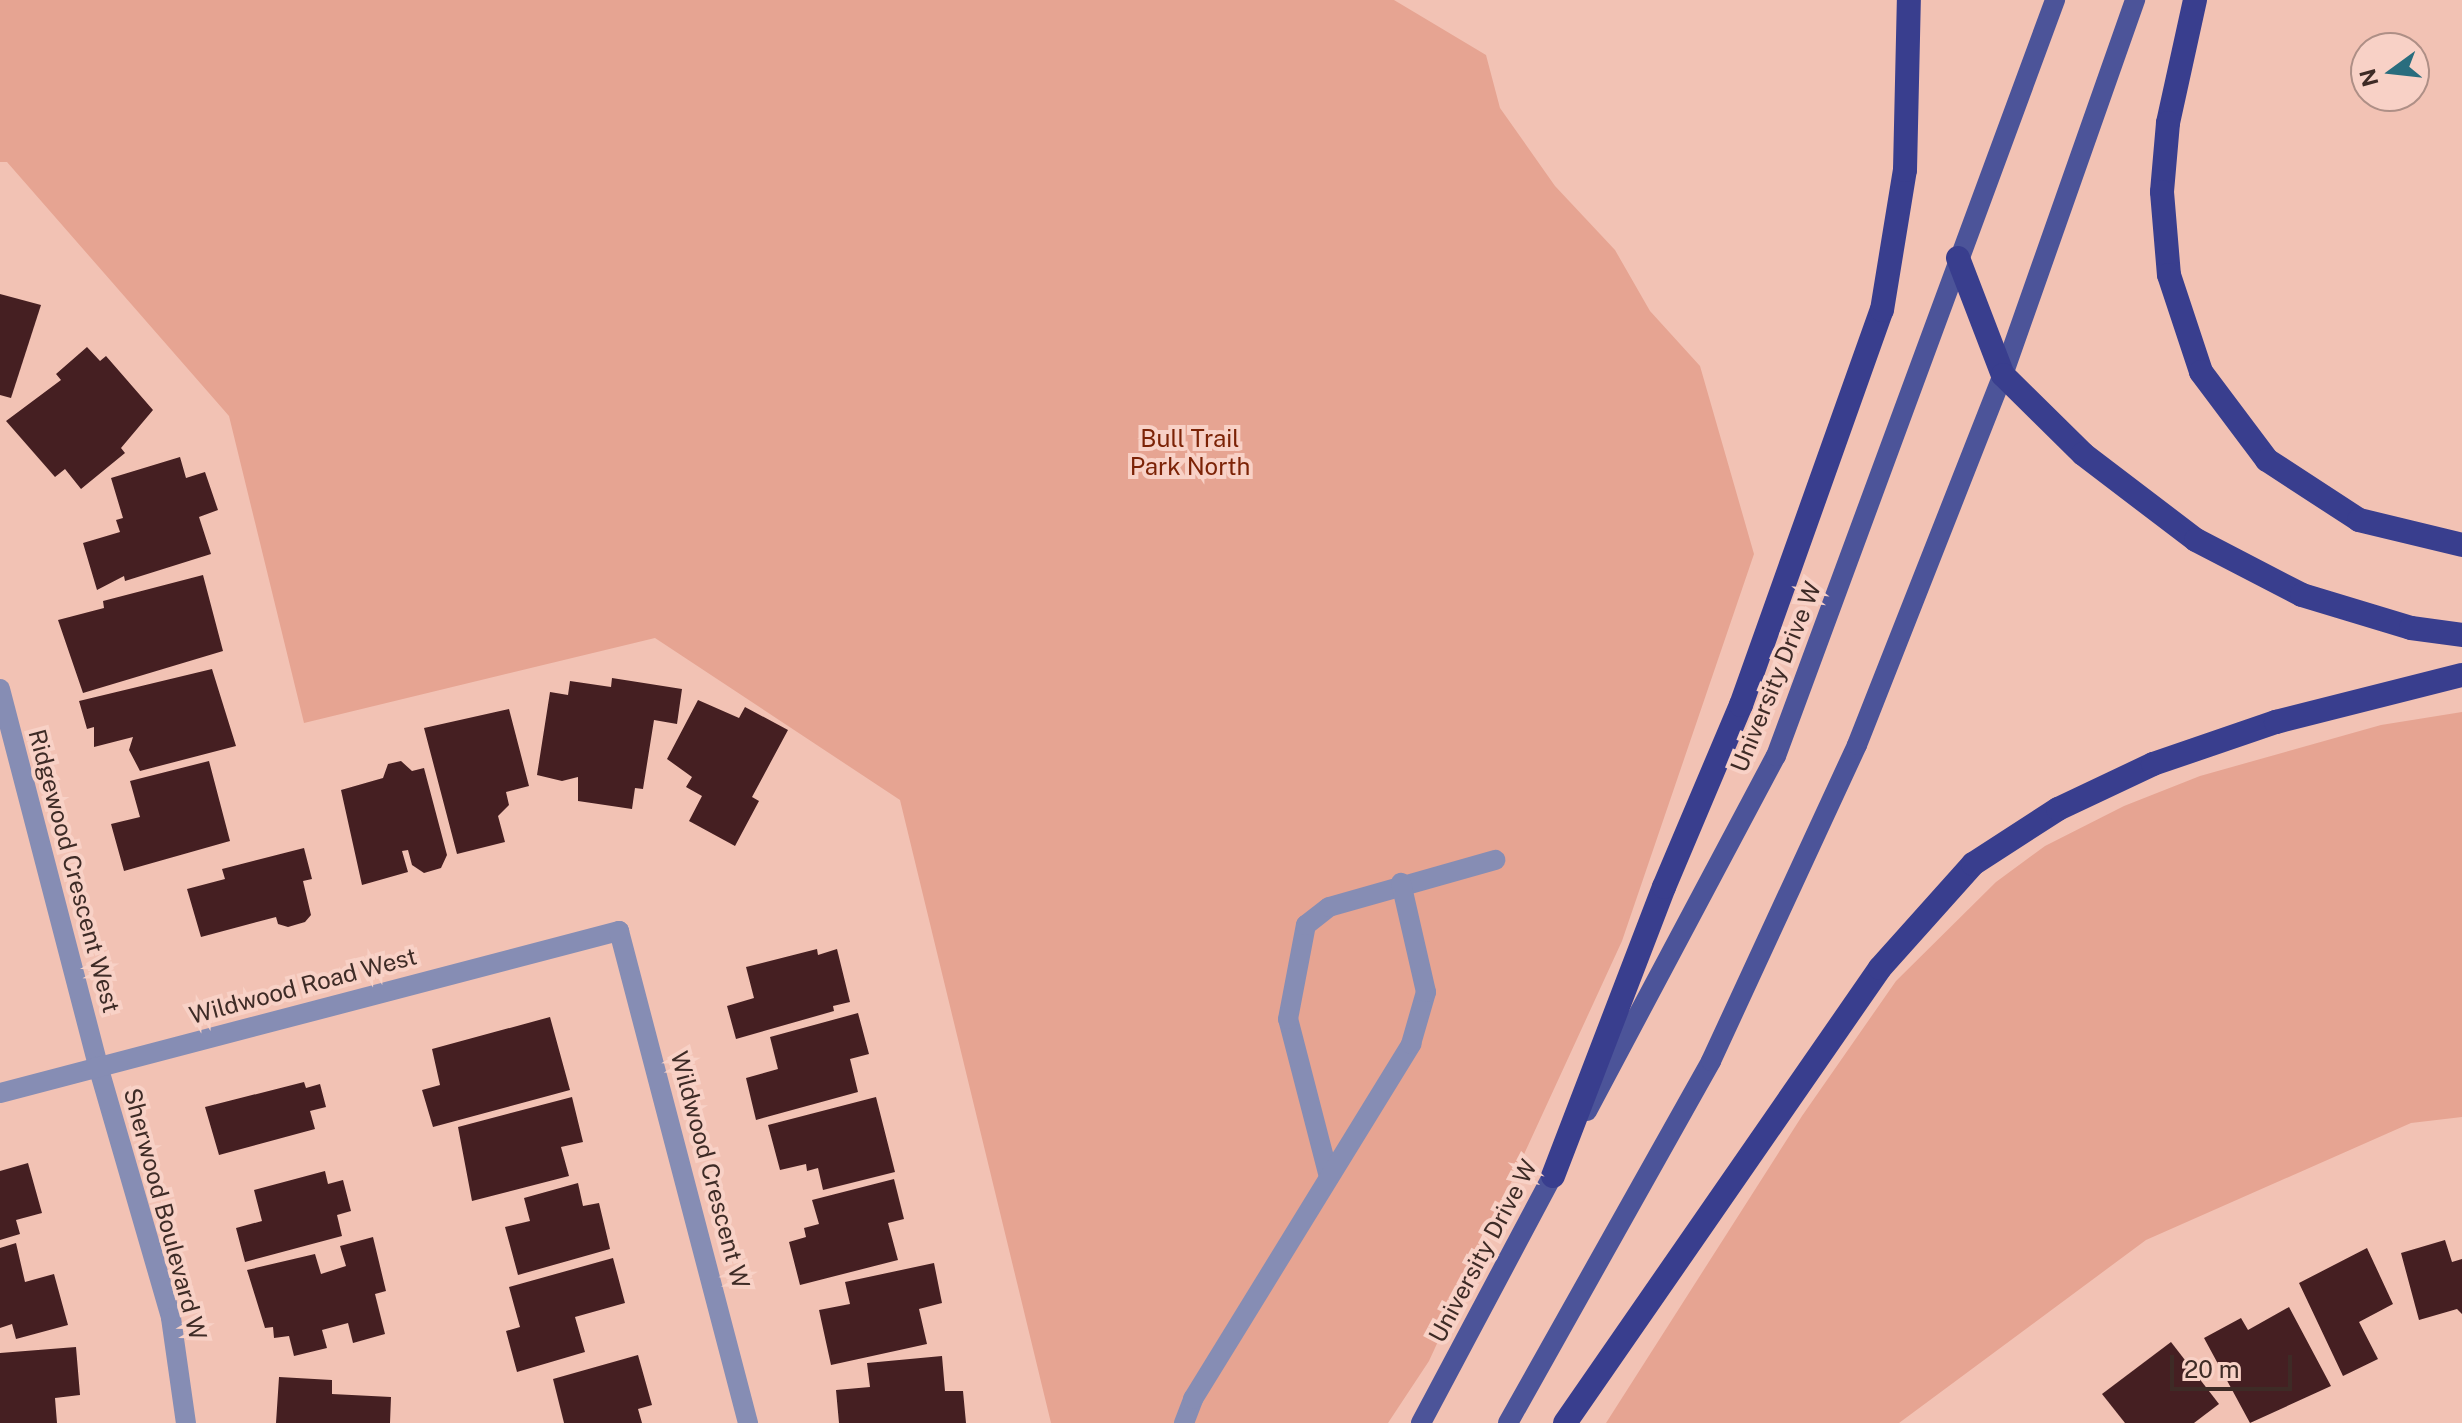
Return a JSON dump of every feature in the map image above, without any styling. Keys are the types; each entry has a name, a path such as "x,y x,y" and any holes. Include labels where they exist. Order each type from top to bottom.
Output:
{"highway":[{"path":"1553,1176 1664,887 1741,705 1882,310 1905,170 1909,0"},
{"path":"2195,0 2168,123 2162,192 2169,275 2201,372 2267,460 2359,520 2462,545"},
{"path":"1958,258 2003,375 2083,454 2196,540 2302,595 2411,628 2462,635"},
{"path":"1565,1423 1880,968 1973,864 2058,809 2153,764 2276,722 2462,675"}],"main road":[{"name":"University Drive W","path":"1421,1423 1776,756 1886,468 1958,258 2055,0"},
{"path":"1508,1423 1704,1075 1782,911 1875,702 2003,375 2135,0"}],"street":[{"name":"Ridgewood Crescent West","path":"0,689 98,1066"},
{"path":"1329,1177 1288,1019 1306,925 1329,907 1401,883 1495,860"},
{"path":"1184,1423 1411,1044 1426,992 1401,883"},
{"name":"Wildwood Road West","path":"0,1093 619,931"},
{"name":"Wildwood Crescent W","path":"619,931 748,1423"},
{"name":"Sherwood Boulevard W","path":"98,1066 171,1318 186,1423"}],"green space":[{"name":"Bull Trail Park North","path":"0,0 1394,0 1486,55 1500,108 1555,186 1615,250 1650,311 1700,366 1754,554 1622,941 1429,1361 1388,1423 1051,1423 900,800 655,638 304,723 229,416 7,162 0,162"},
{"path":"2462,712 2462,1117 2411,1123 2146,1240 1899,1423 1606,1423 1802,1116 1896,981 1996,882 2045,846 2124,806 2200,776 2381,725"}],"building":[{"path":"0,294 41,305 11,398 0,395"},
{"path":"87,347 100,361 106,356 153,410 121,448 125,453 81,489 65,469 55,477 6,421 61,380 56,374"},
{"path":"180,457 186,478 205,472 218,510 199,517 211,554 125,581 124,576 97,590 83,543 120,532 116,520 123,518 111,478"},
{"path":"203,575 223,651 83,693 58,620 104,608 103,601"},
{"path":"212,669 236,746 140,771 129,750 133,737 94,747 94,727 87,729 79,701"},
{"path":"612,678 682,689 677,724 654,720 643,789 635,788 632,809 578,801 578,777 562,781 537,775 550,692 568,695 570,681 611,687"},
{"path":"698,700 739,718 745,707 788,730 752,797 759,801 735,846 689,821 702,796 686,787 692,777 667,759"},
{"path":"509,709 529,786 506,792 509,805 498,816 505,842 457,854 424,728"},
{"path":"209,761 230,841 124,871 111,824 140,817 130,781"},
{"path":"401,761 412,771 424,768 447,855 441,868 424,873 412,865 408,850 402,851 408,872 362,885 341,790 383,778 388,764"},
{"path":"304,848 312,879 303,881 311,915 305,922 288,927 278,924 276,917 201,937 187,889 225,879 222,869"},
{"path":"817,949 818,955 837,949 850,1002 833,1006 834,1011 736,1039 727,1006 754,998 746,967"},
{"path":"858,1013 869,1054 850,1059 858,1092 756,1120 746,1078 778,1069 770,1037"},
{"path":"550,1017 570,1090 433,1127 422,1090 440,1085 432,1049"},
{"path":"304,1082 306,1088 320,1084 326,1107 310,1111 315,1129 219,1155 205,1107"},
{"path":"572,1097 583,1142 561,1147 569,1176 472,1201 458,1127"},
{"path":"876,1097 895,1172 823,1190 818,1168 807,1171 806,1164 780,1170 768,1125"},
{"path":"28,1163 42,1213 16,1220 20,1234 0,1240 0,1171"},
{"path":"325,1171 328,1184 343,1180 351,1211 337,1215 342,1236 245,1262 236,1228 262,1221 254,1190"},
{"path":"894,1179 904,1219 888,1223 898,1260 800,1285 789,1242 806,1237 804,1228 819,1224 812,1200"},
{"path":"578,1183 583,1206 599,1203 610,1249 518,1275 505,1227 530,1221 524,1198"},
{"path":"373,1237 386,1291 375,1294 385,1334 353,1343 348,1323 322,1330 327,1348 294,1356 289,1336 274,1338 273,1327 265,1328 247,1270 315,1254 321,1274 346,1266 340,1246"},
{"path":"2445,1240 2452,1262 2462,1259 2462,1314 2457,1309 2419,1320 2401,1253"},
{"path":"16,1243 25,1282 54,1274 68,1325 16,1339 12,1324 0,1328 0,1248"},
{"path":"2367,1248 2393,1304 2359,1322 2378,1359 2343,1376 2299,1283"},
{"path":"613,1258 625,1303 575,1317 585,1352 517,1372 506,1331 520,1327 509,1287"},
{"path":"934,1263 942,1303 919,1309 927,1344 831,1365 819,1310 850,1304 845,1282"},
{"path":"2289,1307 2331,1386 2250,1423 2204,1338 2241,1318 2248,1330"},
{"path":"2171,1342 2219,1404 2194,1423 2125,1423 2102,1394"},
{"path":"76,1347 80,1395 55,1398 57,1423 0,1423 0,1353"},
{"path":"638,1355 652,1405 638,1409 642,1423 564,1423 553,1379"},
{"path":"942,1356 945,1391 963,1391 966,1423 839,1423 836,1390 870,1387 867,1363"},
{"path":"279,1377 332,1380 332,1394 391,1397 390,1423 276,1423"}]}
